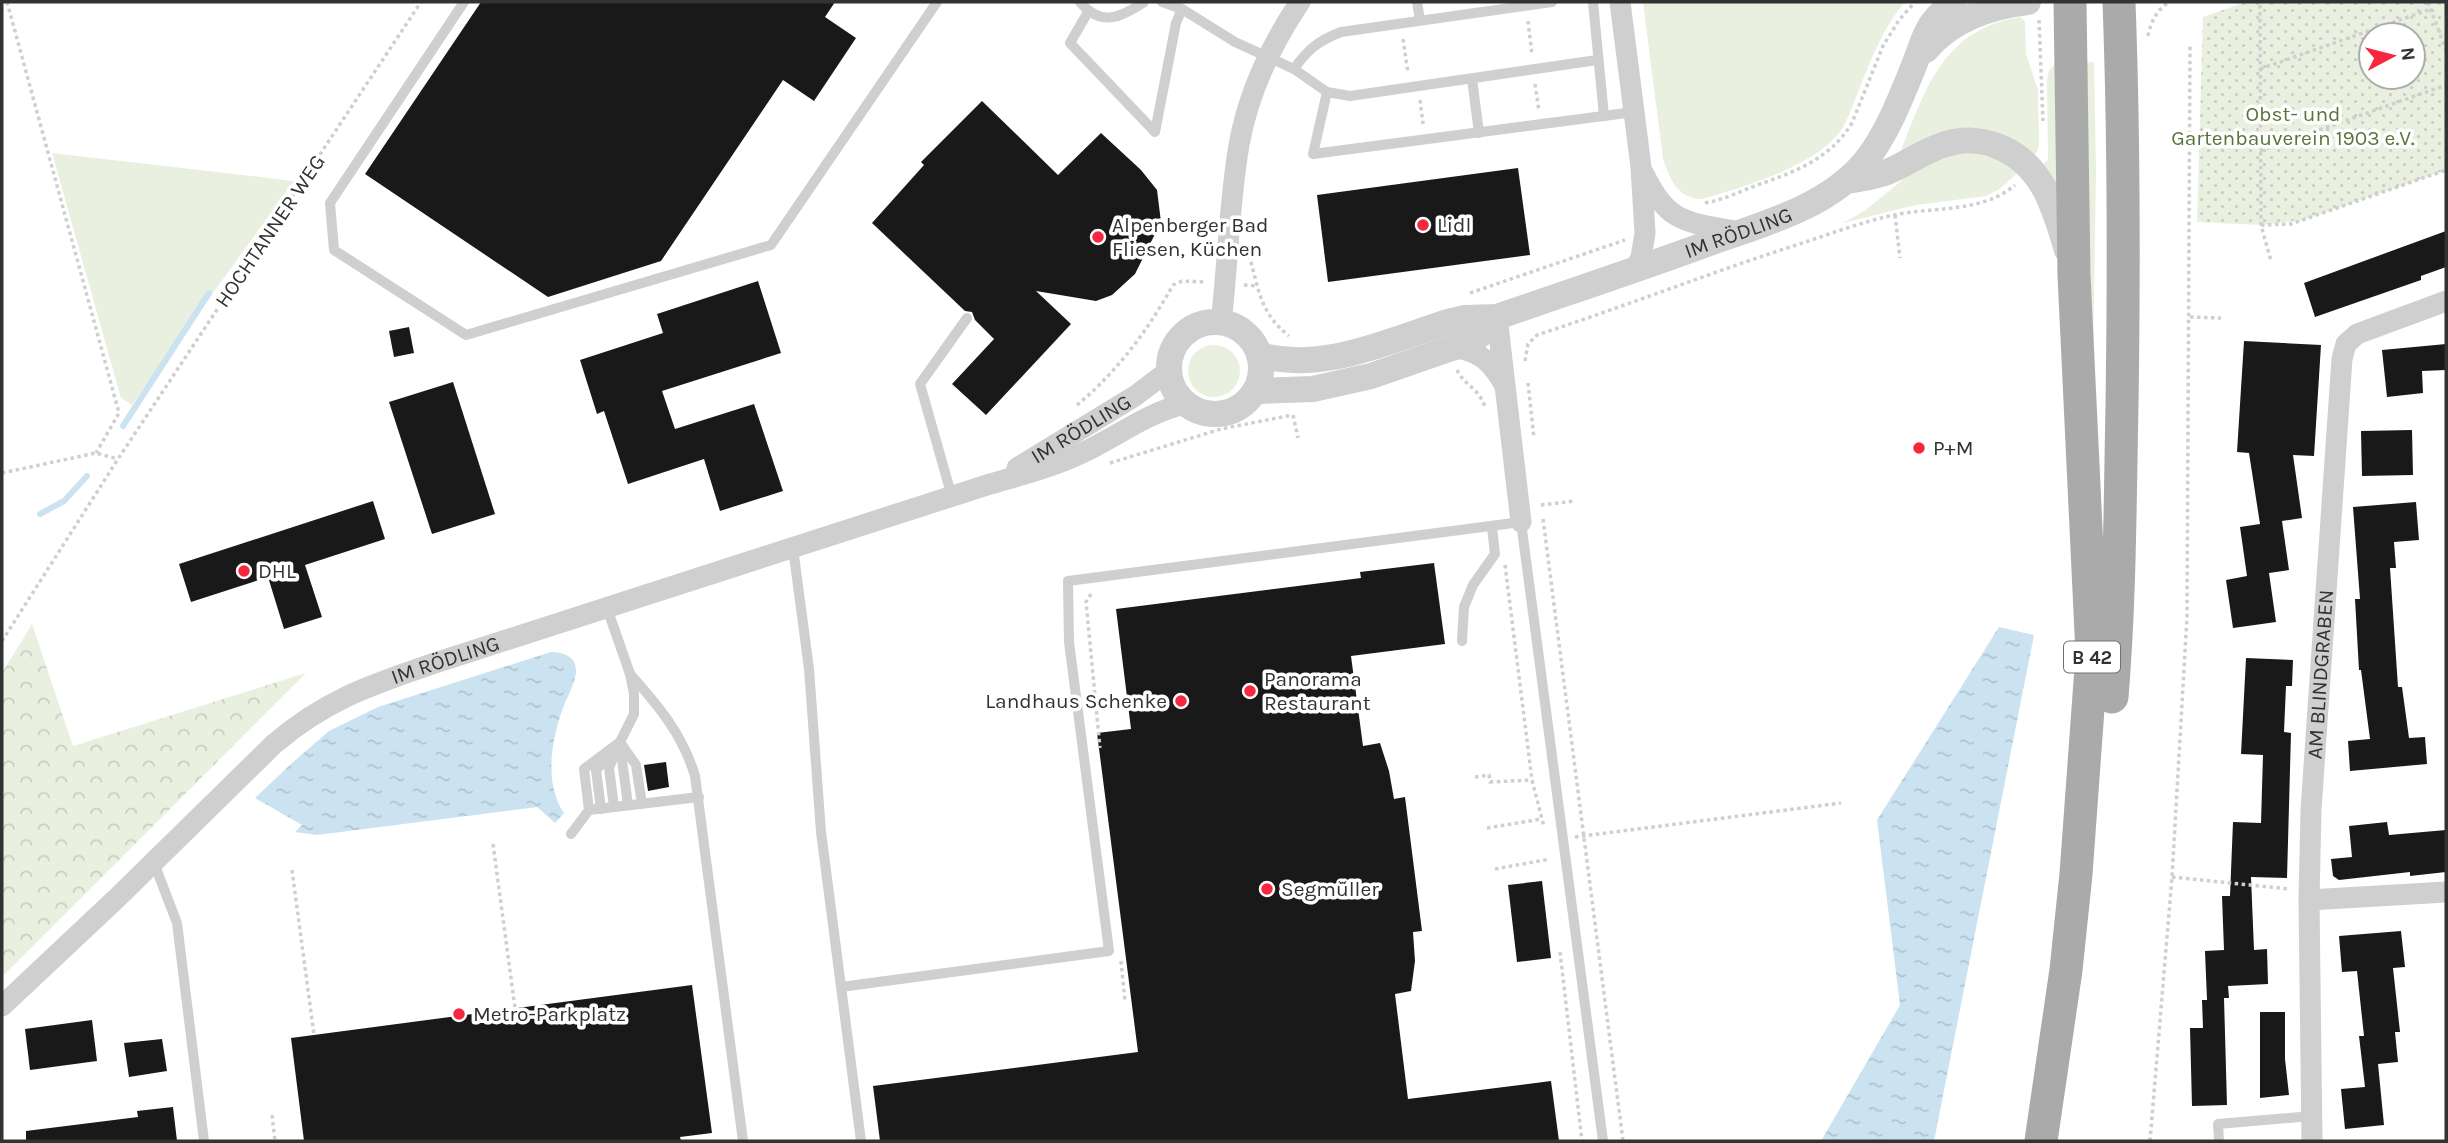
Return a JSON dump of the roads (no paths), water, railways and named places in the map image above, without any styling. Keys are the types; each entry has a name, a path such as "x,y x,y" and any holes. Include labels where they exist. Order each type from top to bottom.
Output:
{"main road":[{"name":"B 42","path":"2041,1141 2067,957 2091,688 2090,580 2074,275 2070,2"},
{"name":"B 42","path":"2063,1141 2092,912 2119,593 2123,201 2119,2"}],"street":[{"path":"1221,323 1239,145 1268,57 1300,2"},
{"path":"1620,2 1641,167 1644,233 1641,258 1633,271"},
{"name":"IM RÖDLING","path":"1259,355 1293,362 1325,359 1448,322 1473,317 1497,317 1633,271 1811,204 1845,181 1874,149 1914,65 1928,27 1954,2"},
{"name":"IM RÖDLING","path":"1914,65 1930,46 1955,25 1986,11 2033,9"},
{"path":"1845,181 1886,172 1935,148 1963,141 1994,144 2014,153 2042,181 2074,275"},
{"path":"1641,167 1656,197 1670,212 1681,219 1740,232"},
{"name":"AM BLINDGRABEN","path":"2312,1141 2309,895 2313,761 2339,384 2344,351 2351,338 2366,329 2446,300"},
{"path":"1497,317 1521,522"},
{"name":"IM RÖDLING","path":"1255,391 1346,383 1455,355 1497,317"},
{"path":"1221,323 1237,328 1251,340 1259,355 1260,374 1255,391 1247,402 1236,410 1222,414 1209,415 1184,404 1176,394 1168,371 1173,348 1179,339 1198,325 1221,323"},
{"path":"1455,355 1466,349 1482,356 1491,363 1505,386"},
{"name":"IM RÖDLING","path":"990,484 1135,396 1168,371"},
{"name":"IM RÖDLING","path":"2,1006 154,863 274,744 329,704 390,679 1038,470 1071,458 1149,417 1184,404"},
{"path":"2309,895 2446,892"}],"lane":[{"path":"464,2 330,203 334,250 466,335 771,245 937,2"},
{"path":"1080,2 1088,12 1098,17 1110,18 1127,13 1144,2"},
{"path":"1161,2 1182,9 1235,42 1294,69 1327,92 1350,96 1597,60"},
{"path":"1417,2 1420,20"},
{"path":"1294,69 1304,55 1320,41 1341,32 1552,2"},
{"path":"1593,2 1604,116"},
{"path":"1088,12 1070,43 1155,132 1176,23 1182,9"},
{"path":"1472,79 1479,133"},
{"path":"1327,92 1313,155 1634,112"},
{"path":"953,497 920,384 967,318"},
{"path":"841,987 1108,951 1069,642 1068,581 1521,522 1603,1141"},
{"path":"1462,641 1464,607 1473,585 1495,554 1492,527"},
{"path":"793,548 809,669 821,832 861,1141"},
{"path":"607,608 630,674 634,714 609,768 614,807"},
{"path":"630,674 676,731 688,753 699,797 743,1141"},
{"path":"634,714 657,705"},
{"path":"620,742 636,765 642,804"},
{"path":"620,742 628,806"},
{"path":"595,810 584,769 620,742"},
{"path":"571,834 595,810 699,797"},
{"path":"154,863 177,923 204,1141"},
{"path":"2219,1141 2218,1124 2312,1116"}],"water":[{"path":"1999,627 2034,635 1934,1141 1821,1141 1900,1005 1877,820"},
{"path":"551,652 569,656 576,667 573,686 563,708 553,748 554,789 564,813 555,823 537,807 317,835 295,832 302,825 255,798 329,731 378,707"}],"waterway":[{"path":"123,426 209,293"},
{"path":"40,514 64,501 87,476"}],"place":[{"name":"Lidl","path":"1423,225"},
{"name":"Alpenberger Bad Fliesen, Küchen","path":"1098,237"},
{"name":"P+M","path":"1919,448"},
{"name":"DHL","path":"244,571"},
{"name":"Panorama Restaurant","path":"1250,691"},
{"name":"Landhaus Schenke","path":"1181,701"},
{"name":"Segmüller","path":"1267,889"},
{"name":"Metro-Parkplatz","path":"459,1014"}],"park label":[{"name":"Obst- und Gartenbauverein 1903 e.V.","path":"2293,126"}]}
